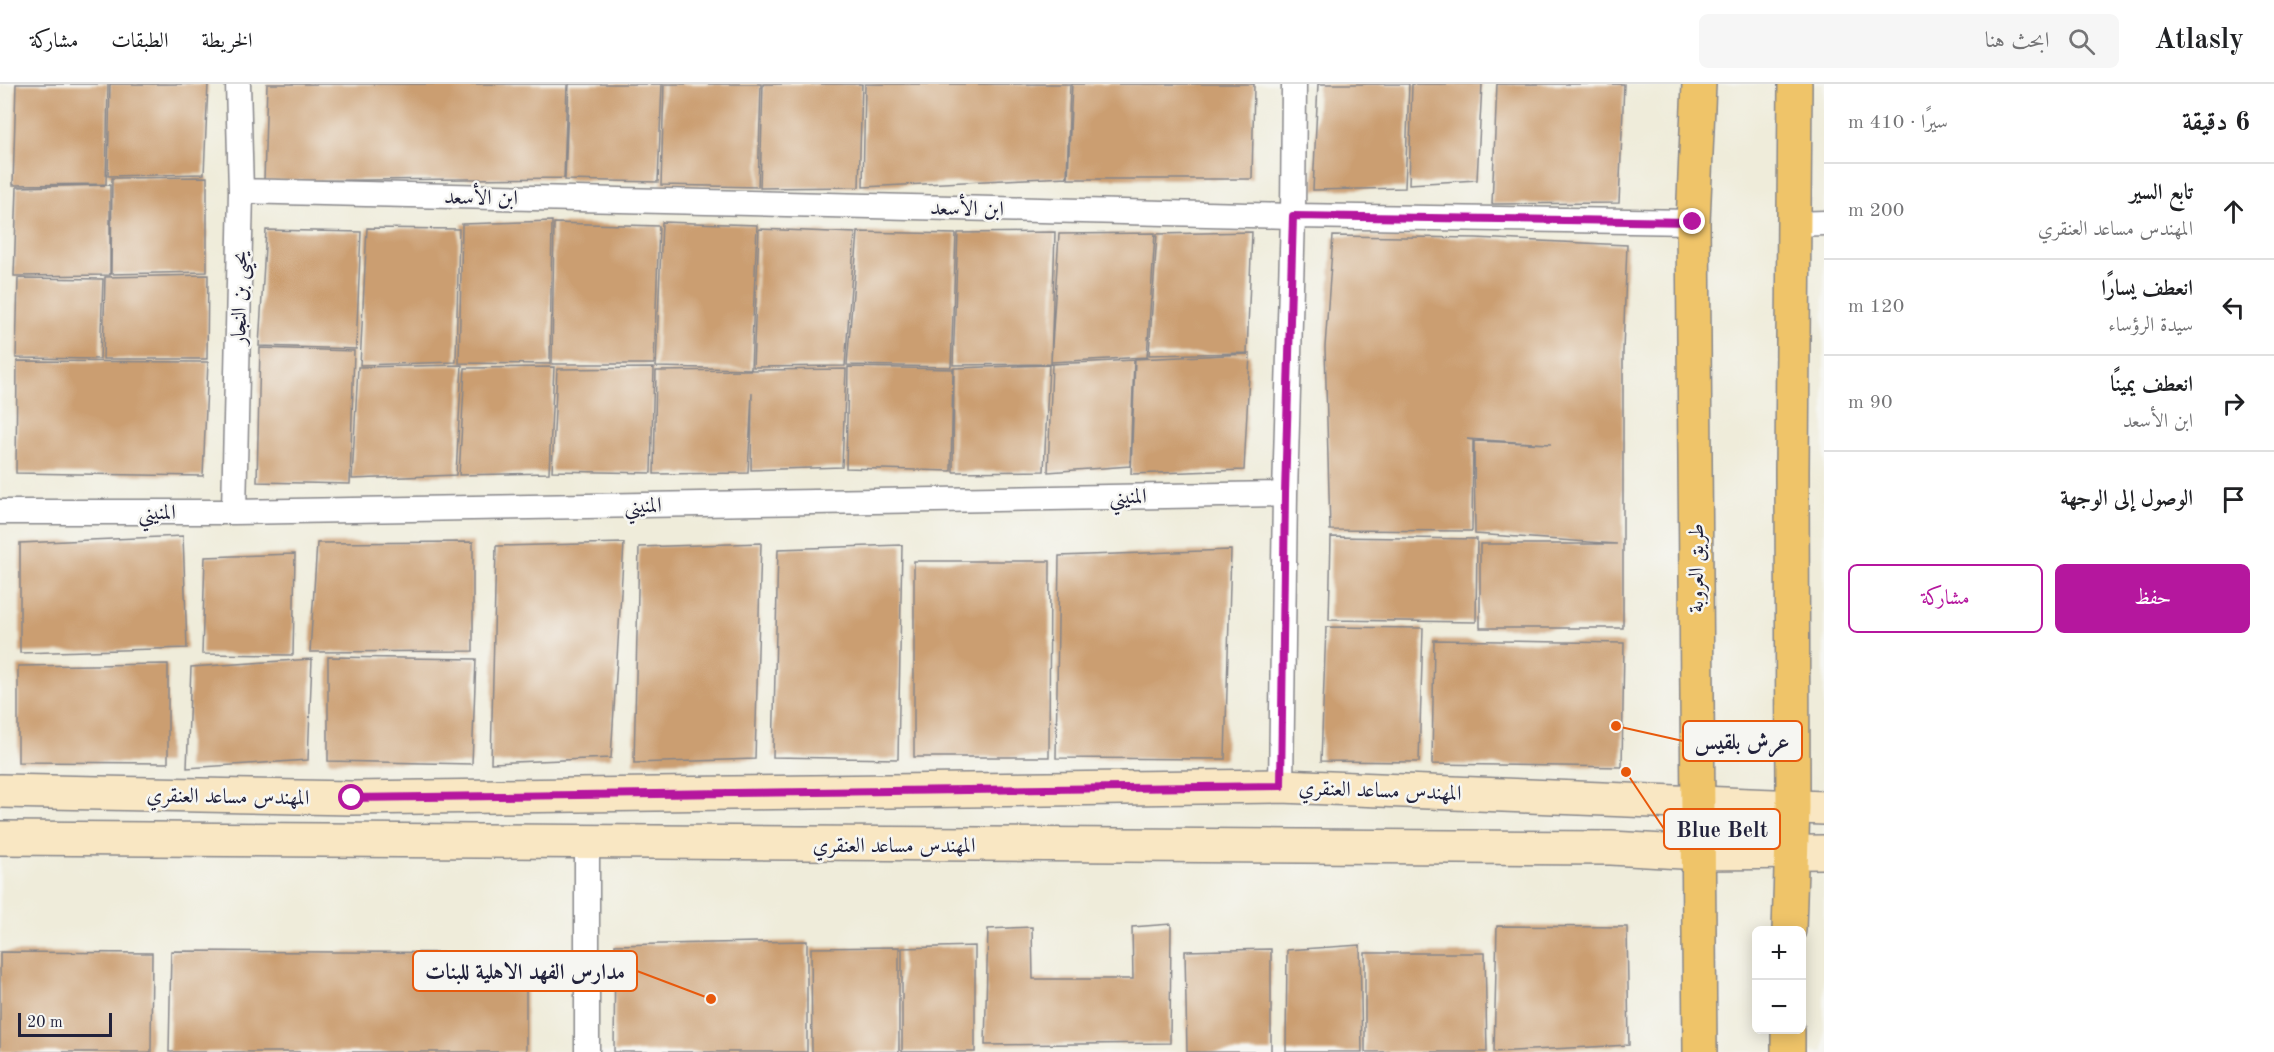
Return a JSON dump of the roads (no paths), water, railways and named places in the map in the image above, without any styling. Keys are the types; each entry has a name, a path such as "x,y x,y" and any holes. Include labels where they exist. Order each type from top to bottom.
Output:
{"main road":[{"name":"طريق العروبة","path":"1699,84 1693,222 1700,1052"},
{"path":"1789,926 1792,852 1809,808 1792,472 1809,223 1796,84"},
{"path":"1788,1034 1788,1052"}],"street":[{"name":"يحيى بن النجار","path":"234,512 241,192 238,84"},
{"path":"1281,786 1294,84"},
{"name":"ابن الأسعد","path":"241,192 1293,216 1693,222"},
{"name":"المنيني","path":"0,512 234,512 1285,494"},
{"name":"المهندس مساعد العنقري","path":"0,791 352,798 1281,786 1809,808"},
{"name":"المهندس مساعد العنقري","path":"0,838 1599,848 1700,853 1824,852"},
{"path":"587,843 587,1052"}],"place":[{"name":"عرش بلقيس","path":"1616,726"},
{"name":"Blue Belt","path":"1626,772"},
{"name":"مدارس الفهد الاهلية للبنات","path":"711,999"}]}
